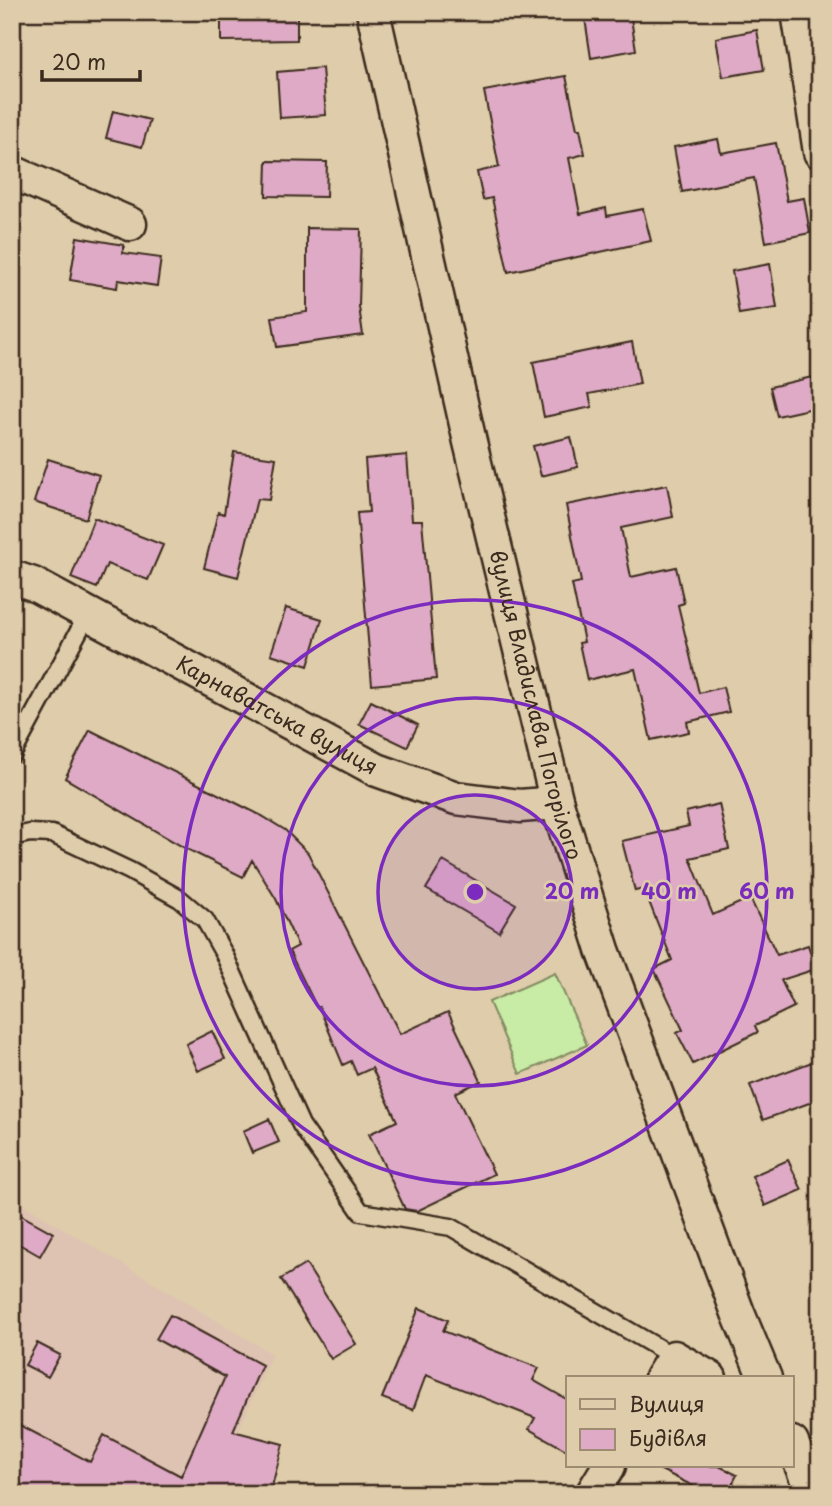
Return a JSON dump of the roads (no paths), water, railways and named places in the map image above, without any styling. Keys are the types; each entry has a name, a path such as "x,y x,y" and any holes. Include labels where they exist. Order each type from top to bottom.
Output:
{"street":[{"name":"вулиця Владислава Погорілого","path":"373,12 557,803 603,950 764,1376"},
{"path":"798,12 820,152"},
{"path":"12,173 130,224"},
{"name":"Карнаватська вулиця","path":"12,577 33,584 377,770 456,798 520,806 557,803"},
{"path":"668,1367 702,1376"},
{"path":"794,1448 813,1494"},
{"path":"592,1494 608,1468"}],"lane":[{"path":"12,755 88,614"},
{"path":"12,837 30,833 52,834 140,876 180,899 205,920 224,954 301,1125 361,1212 451,1227 668,1367"}]}
